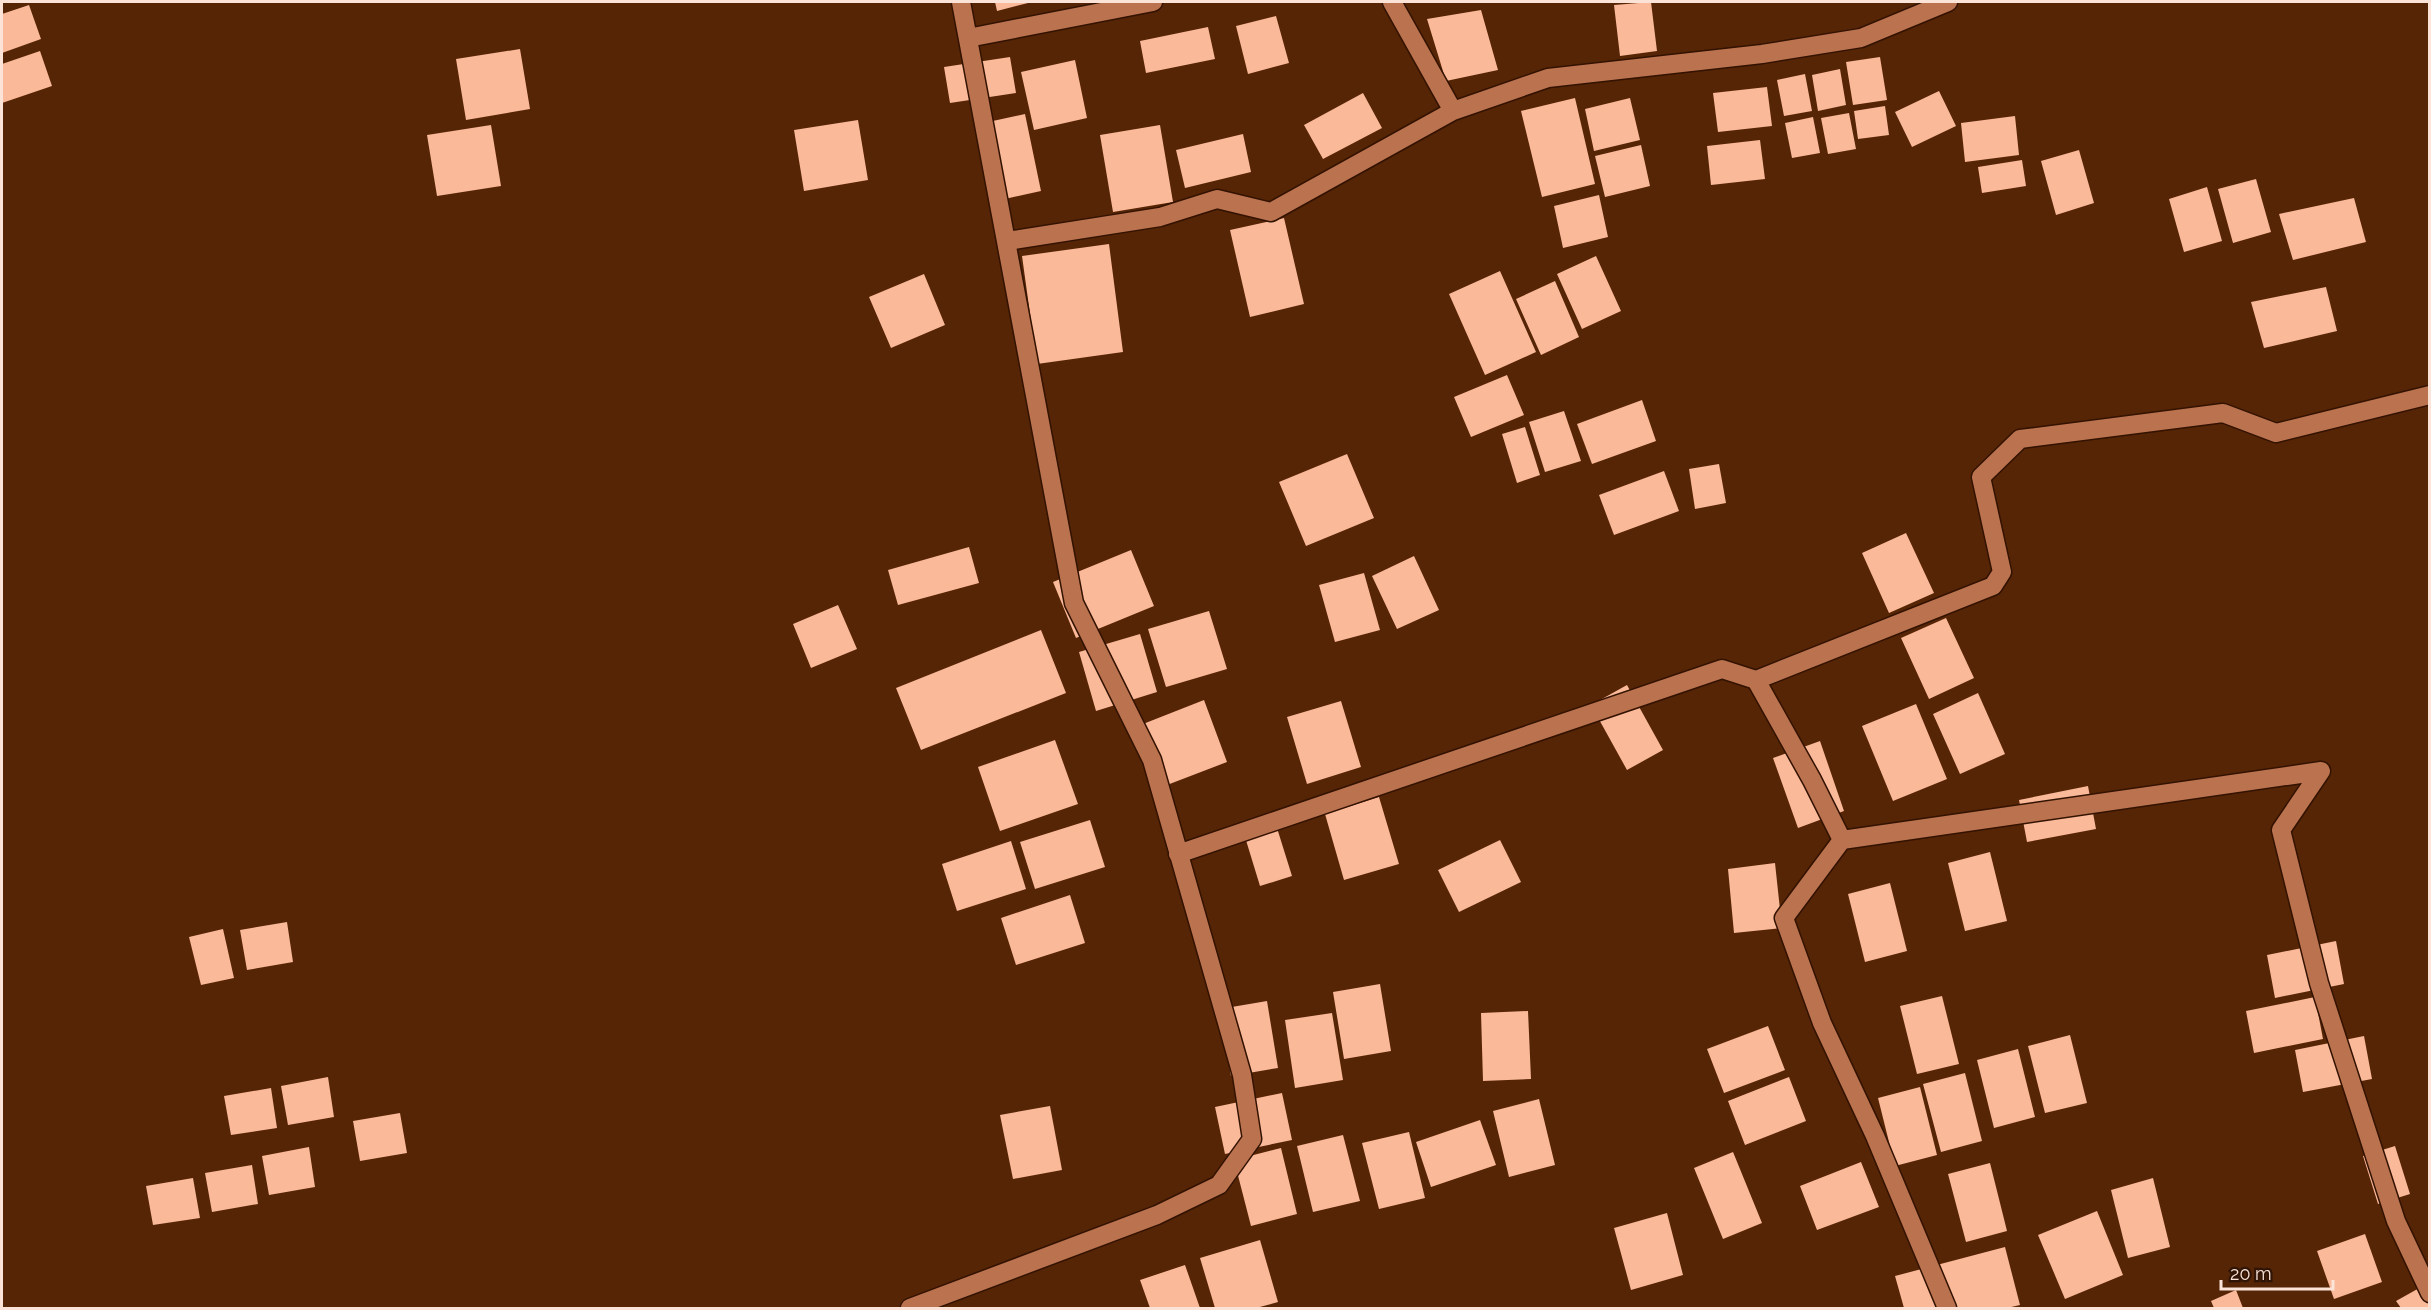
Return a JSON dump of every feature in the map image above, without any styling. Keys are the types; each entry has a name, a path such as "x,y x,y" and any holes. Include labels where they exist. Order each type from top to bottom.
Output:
{"street":[{"path":"910,1308 1157,1215 1219,1185 1252,1140 1242,1076 1152,760 1074,603 961,2"},
{"path":"968,38 1153,2"},
{"path":"1392,2 1453,111"},
{"path":"1007,241 1160,217 1216,199 1272,212 1453,111 1548,78 1762,54 1861,38 1948,2"},
{"path":"1178,854 1722,669 1756,680 1993,586 2002,572 1981,477 2020,439 2223,413 2276,433 2430,395"},
{"path":"1756,680 1812,780 1842,840"},
{"path":"1947,1308 1875,1136 1822,1023 1784,918 1842,840 2321,771 2280,830 2322,995 2396,1221 2430,1293"}],"building":[{"path":"995,2 1032,2 997,11"},
{"path":"1651,2 1657,51 1620,56 1614,5"},
{"path":"29,5 41,39 2,53 2,14"},
{"path":"1481,10 1498,70 1446,81 1427,19"},
{"path":"1276,16 1289,63 1248,74 1236,26"},
{"path":"1208,27 1215,59 1146,73 1140,41"},
{"path":"520,49 530,109 466,120 456,59"},
{"path":"40,51 52,86 2,103 2,64"},
{"path":"1010,57 1016,93 950,103 944,67"},
{"path":"1880,57 1887,100 1853,105 1846,62"},
{"path":"1075,60 1087,118 1034,130 1021,72"},
{"path":"1840,69 1846,105 1818,111 1812,75"},
{"path":"1805,74 1812,111 1784,116 1777,80"},
{"path":"1767,87 1772,126 1718,132 1713,93"},
{"path":"1939,91 1956,126 1912,147 1895,112"},
{"path":"1363,93 1382,128 1323,159 1304,125"},
{"path":"1575,98 1595,184 1542,197 1521,111"},
{"path":"1630,98 1640,140 1594,151 1585,109"},
{"path":"1885,106 1889,135 1858,139 1854,111"},
{"path":"1849,113 1856,149 1828,154 1821,118"},
{"path":"1025,114 1041,191 996,201 979,124"},
{"path":"2015,116 2019,155 1965,162 1961,123"},
{"path":"1813,117 1820,153 1792,158 1785,123"},
{"path":"858,120 868,180 804,191 794,130"},
{"path":"491,125 501,186 437,196 427,135"},
{"path":"1160,125 1173,202 1113,212 1100,135"},
{"path":"1243,134 1251,172 1185,188 1176,150"},
{"path":"1760,140 1765,179 1711,185 1707,146"},
{"path":"1641,145 1650,186 1605,197 1595,156"},
{"path":"2079,150 2094,203 2056,215 2041,161"},
{"path":"2022,160 2026,186 1982,193 1978,167"},
{"path":"2256,179 2271,232 2233,243 2218,189"},
{"path":"2207,187 2222,241 2184,252 2169,199"},
{"path":"1599,195 1608,237 1563,248 1554,206"},
{"path":"2354,198 2366,242 2293,260 2279,214"},
{"path":"1284,218 1304,304 1250,317 1230,230"},
{"path":"1109,244 1123,352 1037,364 1022,256"},
{"path":"1596,256 1621,311 1582,329 1557,274"},
{"path":"1500,271 1536,352 1485,375 1449,294"},
{"path":"924,274 945,325 891,348 869,297"},
{"path":"1555,281 1579,337 1541,355 1516,299"},
{"path":"2326,287 2337,331 2264,348 2251,302"},
{"path":"1507,375 1524,415 1471,437 1454,397"},
{"path":"1642,400 1656,441 1592,464 1577,424"},
{"path":"1564,411 1581,461 1545,472 1529,422"},
{"path":"1525,427 1540,475 1517,483 1502,434"},
{"path":"1347,454 1374,518 1306,546 1279,482"},
{"path":"1719,464 1726,503 1695,509 1689,469"},
{"path":"1664,471 1679,511 1614,535 1599,495"},
{"path":"1906,533 1934,593 1889,613 1862,553"},
{"path":"969,547 979,583 898,605 888,570"},
{"path":"1131,550 1154,606 1076,638 1053,582"},
{"path":"1414,556 1439,610 1397,629 1372,576"},
{"path":"1364,573 1380,630 1335,642 1319,585"},
{"path":"838,605 857,649 811,668 793,624"},
{"path":"1209,611 1227,669 1166,687 1148,629"},
{"path":"1946,618 1974,678 1929,699 1901,638"},
{"path":"1041,630 1066,693 921,750 896,688"},
{"path":"1140,634 1157,692 1096,711 1079,652"},
{"path":"1627,685 1663,750 1627,770 1591,705"},
{"path":"1978,693 2005,754 1960,774 1933,714"},
{"path":"1204,700 1227,762 1167,785 1143,724"},
{"path":"1341,701 1361,767 1307,784 1287,717"},
{"path":"1916,704 1947,779 1893,801 1862,726"},
{"path":"1055,740 1078,804 1000,831 978,767"},
{"path":"1820,741 1844,811 1798,828 1773,758"},
{"path":"2088,786 2096,829 2027,842 2019,800"},
{"path":"1379,797 1399,864 1344,880 1325,814"},
{"path":"1090,820 1105,867 1035,889 1020,842"},
{"path":"1277,828 1292,876 1260,886 1245,837"},
{"path":"1500,840 1521,882 1459,912 1438,870"},
{"path":"1011,841 1026,889 957,911 942,864"},
{"path":"1990,852 2007,921 1965,931 1948,863"},
{"path":"1775,863 1782,928 1734,933 1728,869"},
{"path":"1890,883 1907,951 1865,962 1848,894"},
{"path":"1070,895 1085,943 1016,965 1001,918"},
{"path":"287,922 293,962 247,970 240,930"},
{"path":"223,929 234,978 201,985 189,937"},
{"path":"2336,941 2344,984 2275,998 2267,955"},
{"path":"1380,984 1391,1051 1344,1059 1333,992"},
{"path":"1942,996 1959,1064 1917,1074 1900,1006"},
{"path":"2315,997 2323,1039 2254,1053 2246,1011"},
{"path":"1267,1001 1278,1068 1231,1076 1220,1009"},
{"path":"1528,1011 1531,1079 1483,1081 1481,1013"},
{"path":"1332,1013 1343,1080 1295,1088 1285,1020"},
{"path":"1768,1026 1785,1070 1724,1093 1707,1049"},
{"path":"2070,1035 2087,1103 2045,1113 2028,1046"},
{"path":"2364,1036 2372,1079 2303,1092 2295,1050"},
{"path":"2018,1049 2035,1117 1994,1128 1977,1060"},
{"path":"1965,1073 1982,1141 1941,1152 1923,1084"},
{"path":"328,1077 334,1117 288,1125 281,1086"},
{"path":"1789,1077 1806,1121 1745,1145 1728,1101"},
{"path":"1920,1087 1937,1155 1895,1166 1878,1098"},
{"path":"271,1088 277,1128 231,1135 224,1096"},
{"path":"1282,1093 1292,1140 1225,1154 1215,1107"},
{"path":"1539,1099 1555,1165 1509,1177 1493,1111"},
{"path":"1050,1106 1062,1170 1013,1179 1000,1115"},
{"path":"400,1113 407,1153 360,1161 353,1121"},
{"path":"1480,1120 1496,1165 1431,1187 1416,1142"},
{"path":"1409,1132 1425,1198 1379,1209 1362,1143"},
{"path":"1343,1135 1360,1201 1313,1212 1297,1146"},
{"path":"2395,1146 2410,1194 2378,1204 2363,1156"},
{"path":"309,1147 315,1187 269,1195 262,1156"},
{"path":"1281,1148 1297,1214 1251,1226 1234,1160"},
{"path":"1733,1152 1762,1223 1723,1239 1694,1168"},
{"path":"1861,1162 1879,1207 1817,1230 1800,1186"},
{"path":"1990,1163 2007,1231 1966,1242 1948,1174"},
{"path":"252,1165 258,1204 212,1212 205,1173"},
{"path":"193,1178 200,1218 153,1225 146,1186"},
{"path":"2153,1178 2170,1247 2128,1258 2111,1190"},
{"path":"2097,1211 2123,1275 2065,1299 2038,1235"},
{"path":"1667,1213 1683,1275 1631,1290 1614,1228"},
{"path":"2365,1234 2382,1282 2334,1299 2317,1251"},
{"path":"1260,1240 1278,1302 1256,1308 1215,1308 1200,1258"},
{"path":"2005,1247 2020,1305 2007,1308 1904,1308 1895,1276"},
{"path":"1185,1265 1200,1308 1150,1308 1140,1280"},
{"path":"2430,1282 2430,1308 2401,1308 2396,1301"},
{"path":"2236,1290 2243,1308 2214,1308 2211,1301"}]}
